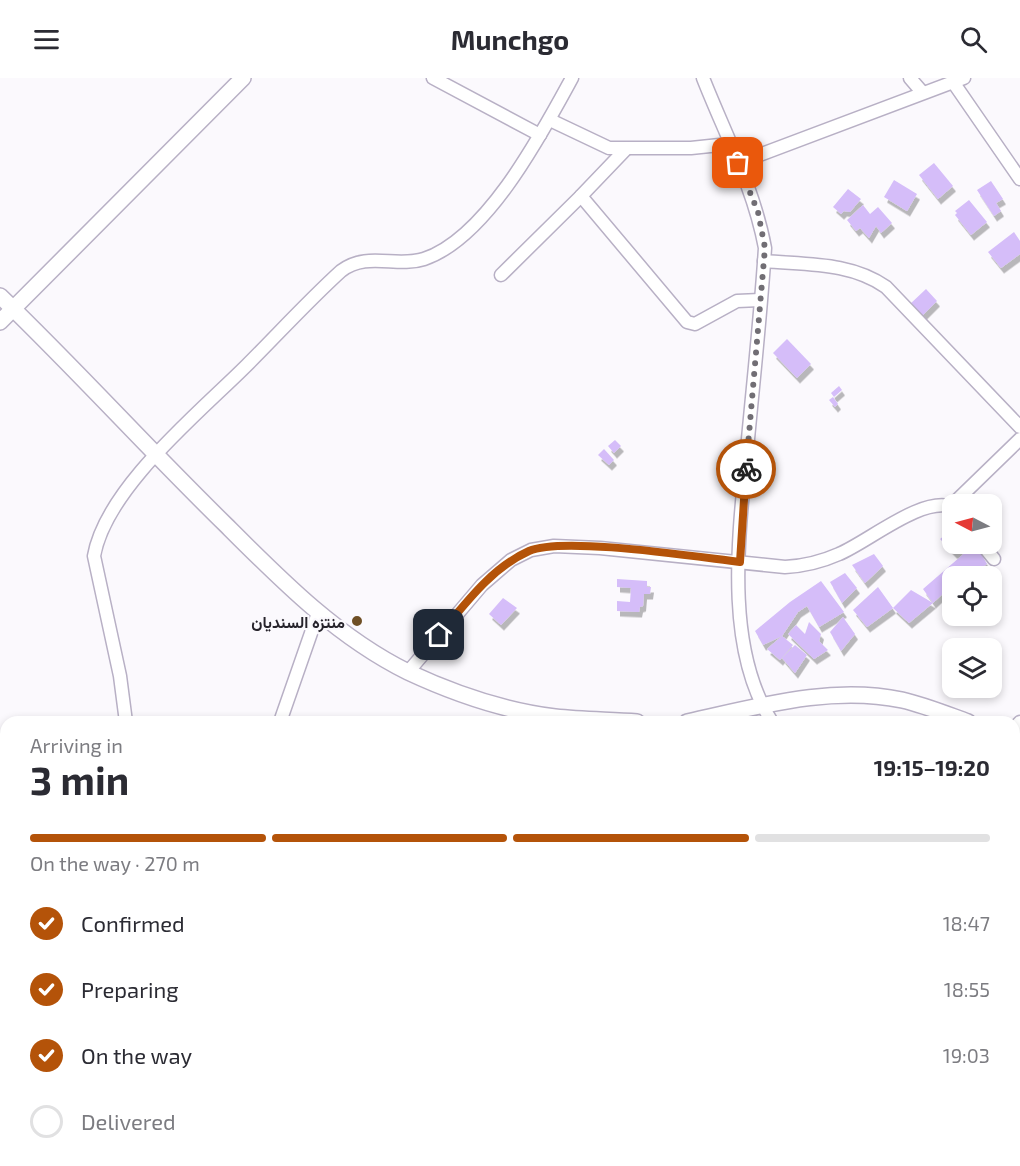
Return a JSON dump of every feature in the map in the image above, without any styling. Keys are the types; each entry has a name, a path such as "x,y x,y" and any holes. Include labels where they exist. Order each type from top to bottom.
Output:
{"street":[{"path":"0,322 243,78"},
{"path":"433,78 540,135"},
{"path":"125,716 120,676 94,556 97,538 106,519 156,456 349,265 369,260 422,260 446,248 468,232 528,156 572,78"},
{"path":"703,78 758,212 765,248 740,562 742,628 749,668 761,704 768,716"},
{"path":"910,78 922,92"},
{"path":"738,163 958,80 1020,179"},
{"path":"550,120 609,148 729,144"},
{"path":"501,275 626,149"},
{"path":"581,196 689,323 695,324 736,301 760,300"},
{"path":"764,261 845,268 874,279 886,287 1020,427"},
{"path":"0,296 156,456 318,613 408,672 495,704 542,716"},
{"path":"963,494 1020,439"},
{"path":"408,672 482,585 511,560 531,550 554,546 600,548 785,567 810,565 840,554 916,512 942,507"},
{"path":"990,554 994,559"},
{"path":"282,716 318,613"},
{"path":"712,716 761,704 837,695 903,700 950,716"}],"building":[{"path":"934,163 953,186 938,199 919,175"},
{"path":"894,180 917,194 907,211 884,197"},
{"path":"991,181 1003,199 996,203 1001,211 994,216 977,190"},
{"path":"848,189 861,199 850,212 844,211 841,214 833,207"},
{"path":"969,200 987,222 971,235 955,215 957,213 955,211"},
{"path":"863,205 870,214 878,207 892,223 881,233 876,226 869,238 860,228 856,231 847,220"},
{"path":"1014,232 1020,241 1020,254 1001,268 988,252"},
{"path":"926,289 937,301 921,317 909,305"},
{"path":"787,339 811,364 797,378 773,353"},
{"path":"839,386 842,390 834,397 831,393"},
{"path":"833,397 838,404 835,407 829,400"},
{"path":"615,440 621,446 614,453 608,446"},
{"path":"604,449 614,460 609,465 598,455"},
{"path":"874,554 883,566 865,583 852,565"},
{"path":"963,554 981,554 987,564 984,566 950,566"},
{"path":"845,573 857,588 842,603 830,582"},
{"path":"942,573 942,574 942,595 933,603 923,589"},
{"path":"617,579 647,581 647,587 651,587 650,594 644,594 643,606 640,607 639,612 617,611 617,601 630,602 631,588 617,587"},
{"path":"821,581 844,612 819,627 807,606 798,612 782,636 763,645 755,631 790,602"},
{"path":"878,587 893,608 867,627 853,610"},
{"path":"911,590 933,603 909,623 893,608"},
{"path":"503,598 517,608 501,625 489,614"},
{"path":"843,617 855,634 841,651 830,632"},
{"path":"809,622 821,634 819,641 828,650 814,659 788,634 796,625 805,634"},
{"path":"782,636 793,645 780,660 767,649"},
{"path":"795,645 807,655 795,673 782,658"}],"way so far":[{"path":"738,163 750,186 765,248 746,469"}],"place":[{"name":"منتزه السنديان","path":"357,621"}],"route":[{"path":"439,635 482,585 511,560 531,550 554,546 600,548 740,562 746,469"}]}
